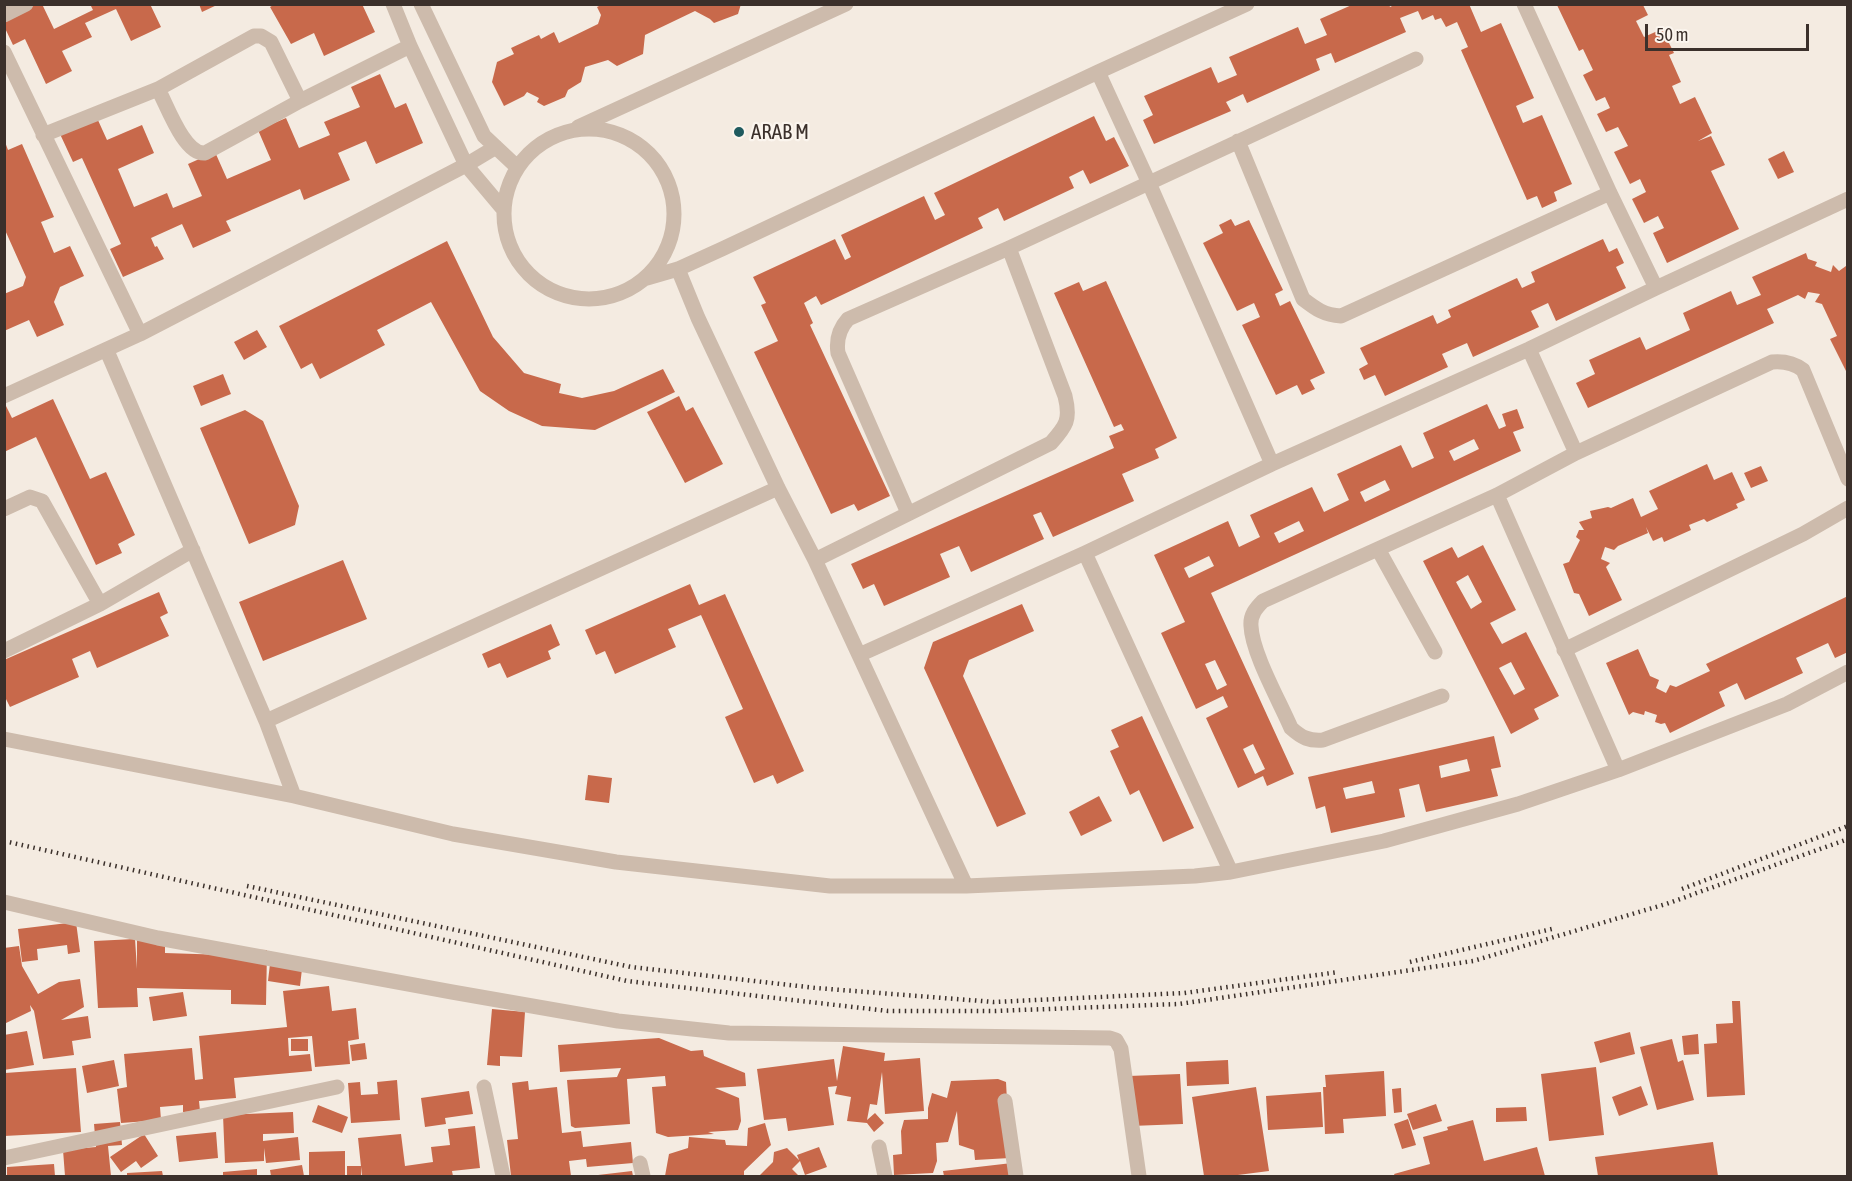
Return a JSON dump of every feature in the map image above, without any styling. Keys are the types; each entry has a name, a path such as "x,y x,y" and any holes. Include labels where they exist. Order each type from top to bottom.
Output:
{"street":[{"path":"4,15 26,4"},
{"path":"393,4 410,46 466,165 503,209"},
{"path":"421,4 484,136 517,167"},
{"path":"846,4 548,139 528,154 517,167 509,182 503,209 507,238 519,264 540,284 566,297 594,300 622,293 647,278 678,269 1247,4"},
{"path":"1524,4 1610,194 1656,288"},
{"path":"44,135 158,88 254,36 261,36 271,42 300,101"},
{"path":"158,88 185,142 190,148 205,153 300,101 410,46"},
{"path":"4,52 140,334"},
{"path":"908,513 838,353 836,344 839,332 849,319 1009,248 1416,59"},
{"path":"1098,72 1272,464"},
{"path":"572,130 597,129 625,136 648,152 666,174 674,201 674,230 664,256 647,278"},
{"path":"1238,141 1303,298 1317,310 1329,316 1341,316 1610,194"},
{"path":"4,396 140,334 466,165 496,147"},
{"path":"859,655 1085,553 1272,464 1529,349 1848,199"},
{"path":"815,560 1051,443 1066,426 1068,408 1065,396 1009,248"},
{"path":"678,269 698,318 778,488 815,560 966,886"},
{"path":"1529,349 1576,453"},
{"path":"106,351 266,721 294,796"},
{"path":"1442,696 1323,740 1312,741 1300,737 1292,728 1255,646 1251,625 1255,609 1263,601 1497,495 1576,453 1772,362 1781,361 1803,370 1848,479"},
{"path":"266,721 778,488"},
{"path":"1497,495 1618,770"},
{"path":"4,509 30,497 42,501 99,604"},
{"path":"1564,650 1803,534 1848,508"},
{"path":"1378,549 1435,652"},
{"path":"4,651 99,604 193,550"},
{"path":"1085,553 1231,872"},
{"path":"4,739 294,796 453,834 616,862 830,885 966,886 1195,876 1231,872 1384,841 1518,804 1618,770 1787,704 1848,672"},
{"path":"4,902 158,938 618,1021 729,1033 1110,1038 1116,1040 1121,1049 1139,1176"},
{"path":"4,1158 337,1087"},
{"path":"484,1087 503,1176"},
{"path":"1005,1101 1017,1176"},
{"path":"879,1148 885,1176"}],"building":[{"path":"32,4 42,4 54,29 93,10 90,4 150,4 161,27 131,41 116,9 85,23 92,37 62,51 72,71 46,84 25,39 13,45 4,26 4,17"},
{"path":"199,4 219,4 202,12"},
{"path":"275,4 362,4 375,32 324,56 314,33 291,44 270,7"},
{"path":"603,4 741,4 738,14 714,23 695,11 645,35 643,54 617,66 608,60 585,67 581,82 568,90 565,97 544,106 537,102 539,98 527,92 524,96 504,106 492,82 497,62 514,54 511,48 539,35 541,39 554,32 559,43 598,24 601,15 597,7"},
{"path":"1354,4 1389,4 1390,7 1396,4 1469,4 1481,32 1501,23 1534,98 1516,106 1523,123 1542,115 1572,184 1554,192 1557,201 1542,208 1537,196 1527,200 1461,50 1468,47 1457,22 1446,27 1441,18 1435,20 1433,15 1422,20 1418,11 1400,18 1406,32 1335,63 1331,53 1316,59 1320,70 1247,103 1243,94 1226,102 1231,111 1154,144 1143,120 1153,115 1144,96 1211,67 1218,83 1237,75 1229,57 1298,27 1305,44 1327,35 1320,19"},
{"path":"1557,5 1643,5 1648,15 1636,21 1644,37 1662,29 1674,53 1669,55 1681,82 1672,86 1680,104 1695,97 1712,133 1698,141 1711,136 1725,165 1711,171 1739,229 1667,263 1653,233 1664,228 1658,216 1644,223 1632,199 1646,192 1640,179 1630,184 1614,152 1628,146 1618,127 1606,132 1597,114 1610,108 1605,97 1596,101 1583,75 1593,70 1583,49 1579,51"},
{"path":"380,74 395,108 406,103 423,143 376,164 366,141 338,153 350,180 304,200 300,189 226,221 231,231 193,248 182,224 151,238 164,259 123,277 110,249 121,244 82,158 73,162 60,134 97,118 107,140 142,125 154,153 118,169 134,207 167,193 173,208 202,196 188,164 215,152 227,179 271,160 258,130 286,118 299,148 330,135 324,122 360,107 351,87"},
{"path":"1094,116 1106,141 1114,137 1129,166 1090,184 1083,170 1069,177 1074,188 1004,221 998,208 978,218 983,228 821,305 816,296 804,303 813,323 810,325 890,496 858,511 854,504 831,514 754,352 778,341 761,305 766,303 753,277 835,239 845,260 851,257 841,235 924,196 935,220 945,215 934,193"},
{"path":"5,142 8,150 22,144 54,217 41,222 54,253 70,246 84,276 60,287 54,302 64,325 37,337 29,320 4,331 4,294 23,286 26,277 5,230"},
{"path":"1784,151 1794,172 1778,179 1768,159"},
{"path":"1231,219 1235,226 1249,220 1283,290 1275,294 1280,306 1290,301 1325,373 1310,380 1315,389 1302,395 1297,385 1276,395 1242,325 1260,317 1254,303 1237,311 1203,243 1223,233 1219,225"},
{"path":"1603,239 1609,252 1617,248 1624,263 1616,267 1626,288 1556,321 1548,303 1531,311 1539,327 1473,357 1467,343 1442,354 1448,367 1385,396 1375,375 1364,380 1359,369 1368,364 1360,348 1433,315 1437,324 1451,317 1448,310 1517,278 1522,288 1535,282 1531,272"},
{"path":"447,241 493,337 524,373 561,384 559,393 582,398 614,391 663,369 675,392 595,430 542,426 509,411 480,391 431,302 377,330 385,345 320,379 312,363 301,369 279,326"},
{"path":"1806,253 1808,259 1817,262 1815,266 1831,272 1833,265 1839,271 1846,266 1848,269 1848,375 1830,339 1837,336 1822,304 1815,302 1820,294 1808,292 1805,299 1798,295 1767,309 1774,323 1588,408 1576,383 1595,374 1589,360 1640,337 1646,350 1690,330 1683,313 1731,291 1737,305 1761,295 1752,277"},
{"path":"1106,281 1177,438 1155,449 1159,458 1122,474 1134,501 1053,537 1041,512 1033,515 1044,539 971,572 959,546 940,554 950,577 884,606 874,584 863,589 851,564 1114,448 1109,436 1124,430 1121,424 1114,427 1054,293 1079,282 1083,291"},
{"path":"257,330 267,347 244,360 234,342"},
{"path":"223,374 231,394 201,406 193,386"},
{"path":"679,396 686,411 693,407 723,464 685,483 647,412"},
{"path":"53,399 90,479 106,472 135,535 118,544 122,553 96,565 36,437 4,452 4,402 12,418"},
{"path":"1487,404 1499,429 1506,426 1502,414 1517,409 1524,428 1513,432 1521,451 1211,593 1294,774 1267,786 1263,776 1238,788 1206,718 1228,707 1223,696 1196,709 1161,633 1185,622 1154,555 1228,521 1239,547 1260,537 1250,515 1312,487 1324,512 1349,500 1337,474 1401,445 1412,468 1434,458 1423,433","holes":["1474,439 1479,449 1454,461 1449,451","1385,480 1390,490 1365,502 1360,492","1299,521 1304,531 1279,543 1274,533","1209,556 1214,566 1189,578 1184,568","1215,660 1227,685 1217,690 1205,664","1253,744 1265,769 1255,774 1243,749"]},
{"path":"245,410 263,421 299,506 295,525 249,544 200,428"},
{"path":"1707,464 1714,480 1732,472 1745,500 1736,504 1738,508 1707,522 1704,519 1689,525 1691,530 1664,542 1662,537 1653,541 1646,527 1648,533 1614,550 1605,547 1601,559 1610,563 1606,567 1622,600 1589,616 1579,594 1574,593 1563,564 1569,562 1580,540 1576,537 1579,530 1584,530 1579,522 1592,518 1590,511 1611,508 1633,498 1641,517 1658,509 1649,491"},
{"path":"1761,466 1768,481 1751,488 1744,473"},
{"path":"1483,545 1516,610 1490,623 1502,644 1526,632 1559,696 1534,709 1539,719 1511,734 1423,561 1452,547 1458,558","holes":["1468,575 1482,602 1471,609 1456,582","1511,662 1525,689 1514,695 1499,668"]},
{"path":"343,560 367,619 263,661 239,602"},
{"path":"690,584 699,605 725,594 804,771 777,784 773,775 754,783 725,717 743,709 701,615 668,629 676,647 615,674 605,651 596,655 585,630"},
{"path":"159,592 168,613 160,617 169,636 97,668 90,651 72,659 79,677 10,707 4,695 4,660"},
{"path":"1848,596 1848,652 1835,658 1828,643 1796,658 1803,673 1745,700 1737,683 1719,692 1725,706 1670,733 1665,723 1655,722 1657,715 1645,711 1644,715 1633,712 1629,715 1606,663 1638,649 1650,676 1659,680 1656,688 1666,693 1670,685 1676,687 1710,671 1706,664"},
{"path":"1022,604 1034,631 969,660 963,676 1026,814 997,827 924,668 933,642"},
{"path":"551,624 560,645 548,651 551,659 507,678 500,663 488,668 482,654"},
{"path":"1142,716 1194,828 1163,842 1139,790 1130,795 1110,751 1119,747 1111,730"},
{"path":"1494,736 1501,767 1491,769 1498,796 1426,812 1419,784 1399,789 1405,817 1331,833 1325,806 1316,809 1308,777","holes":["1467,759 1470,771 1441,778 1439,766","1372,781 1375,793 1346,799 1343,788"]},
{"path":"588,775 612,778 609,803 585,800"},
{"path":"1099,796 1112,821 1081,836 1069,812"},
{"path":"76,922 80,952 68,954 67,945 37,949 38,960 22,962 18,929"},
{"path":"137,938 165,939 165,953 226,955 226,949 267,950 266,1005 231,1004 231,990 137,988 138,1007 98,1008 94,941 135,939 137,969"},
{"path":"19,946 22,966 38,994 59,982 80,979 84,1007 61,1020 88,1016 91,1038 72,1041 74,1055 43,1059 34,1011 30,1005 31,1011 4,1024 4,948"},
{"path":"270,964 302,969 300,986 268,981"},
{"path":"329,986 332,1011 356,1008 359,1039 348,1041 350,1064 315,1067 312,1036 288,1038 289,1056 310,1054 312,1071 234,1078 236,1098 199,1101 200,1111 183,1112 183,1105 160,1107 161,1120 121,1123 117,1089 127,1087 124,1054 192,1048 195,1080 203,1079 199,1036 287,1027 283,991"},
{"path":"183,992 187,1016 153,1021 149,997"},
{"path":"1732,1001 1740,1001 1745,1095 1707,1097 1704,1044 1717,1043 1716,1024 1733,1023"},
{"path":"492,1009 525,1012 522,1057 500,1056 500,1066 487,1065"},
{"path":"27,1031 34,1065 4,1070 4,1035"},
{"path":"1630,1032 1635,1054 1600,1063 1594,1042"},
{"path":"1698,1034 1699,1054 1684,1055 1682,1036"},
{"path":"659,1038 691,1051 703,1050 704,1056 745,1073 746,1086 715,1088 739,1098 741,1121 738,1130 668,1137 656,1133 652,1087 666,1086 665,1076 627,1079 630,1124 575,1128 571,1126 567,1080 617,1077 621,1068 560,1072 558,1045"},
{"path":"291,1039 308,1039 308,1051 291,1051"},
{"path":"1672,1039 1678,1062 1683,1060 1694,1100 1657,1110 1640,1047"},
{"path":"365,1043 367,1059 352,1061 350,1045"},
{"path":"843,1046 885,1053 884,1061 920,1058 924,1111 885,1114 882,1072 877,1105 870,1104 867,1120 875,1113 884,1123 874,1132 867,1123 847,1121 851,1097 835,1094 837,1086 828,1087 834,1125 788,1131 786,1118 764,1120 757,1069 834,1059 837,1081"},
{"path":"114,1060 119,1086 87,1093 82,1066"},
{"path":"1228,1060 1229,1084 1187,1086 1186,1062"},
{"path":"1596,1067 1604,1135 1549,1141 1541,1074"},
{"path":"76,1068 81,1132 4,1136 5,1073"},
{"path":"1384,1071 1386,1116 1343,1119 1344,1133 1325,1134 1323,1087 1326,1087 1325,1075"},
{"path":"1180,1074 1183,1124 1131,1126 1129,1076"},
{"path":"998,1079 1006,1082 1010,1158 975,1160 974,1150 959,1145 957,1111 948,1142 936,1143 937,1161 933,1173 894,1175 893,1155 902,1154 901,1131 904,1120 928,1119 932,1093 947,1098 951,1081"},
{"path":"397,1080 400,1120 351,1123 348,1083 360,1082 361,1095 378,1094 377,1082"},
{"path":"528,1081 529,1090 557,1087 562,1133 581,1131 583,1147 631,1142 633,1163 587,1167 586,1159 569,1161 571,1176 511,1176 507,1140 518,1139 512,1083"},
{"path":"1641,1086 1648,1105 1619,1116 1612,1097"},
{"path":"1256,1087 1269,1171 1230,1176 1204,1176 1192,1097"},
{"path":"1401,1088 1402,1112 1394,1113 1392,1089"},
{"path":"469,1091 473,1114 445,1118 446,1124 425,1127 421,1098"},
{"path":"1321,1092 1323,1127 1268,1130 1266,1096"},
{"path":"1436,1104 1442,1121 1413,1130 1407,1114"},
{"path":"318,1105 348,1117 342,1133 312,1122"},
{"path":"1526,1107 1527,1121 1496,1122 1496,1108"},
{"path":"293,1112 294,1133 263,1134 263,1141 298,1137 300,1160 266,1163 264,1148 264,1161 225,1163 223,1115"},
{"path":"1408,1119 1416,1145 1402,1149 1394,1124"},
{"path":"1473,1120 1484,1161 1537,1147 1545,1176 1395,1176 1394,1174 1430,1164 1423,1137"},
{"path":"120,1122 122,1145 108,1146 111,1176 65,1176 63,1150 96,1147 94,1124"},
{"path":"765,1123 771,1145 744,1171 744,1176 665,1176 669,1154 688,1148 689,1137 725,1140 726,1145 747,1146 748,1128"},
{"path":"475,1126 480,1168 452,1171 453,1176 362,1176 358,1138 401,1134 405,1166 433,1162 431,1147 450,1145 448,1129"},
{"path":"216,1132 218,1158 179,1162 176,1136"},
{"path":"144,1134 158,1156 141,1168 136,1161 121,1172 110,1157"},
{"path":"1713,1142 1718,1176 1598,1176 1595,1157"},
{"path":"819,1147 827,1167 805,1175 800,1161 792,1169 799,1176 759,1176 773,1162 774,1152 787,1148 799,1160 797,1155"},
{"path":"345,1151 345,1176 309,1176 309,1152"},
{"path":"1012,1163 1013,1176 944,1176 943,1171"},
{"path":"54,1164 55,1176 7,1176 7,1167"},
{"path":"302,1165 304,1176 271,1176 270,1170"},
{"path":"347,1166 361,1166 361,1176 347,1176"},
{"path":"257,1169 257,1176 223,1176 223,1172"},
{"path":"162,1171 163,1176 127,1176 127,1173"},
{"path":"632,1171 633,1176 598,1176 598,1175"}],"railway":[{"path":"1682,889 1848,826"},
{"path":"4,841 627,981 888,1011 995,1011 1179,1004 1473,961 1666,904 1848,839"},
{"path":"247,886 631,967 816,988 994,1002 1184,993 1339,972"},
{"path":"1410,962 1556,928"}],"place":[{"name":"ARAB M","path":"739,132"}]}
